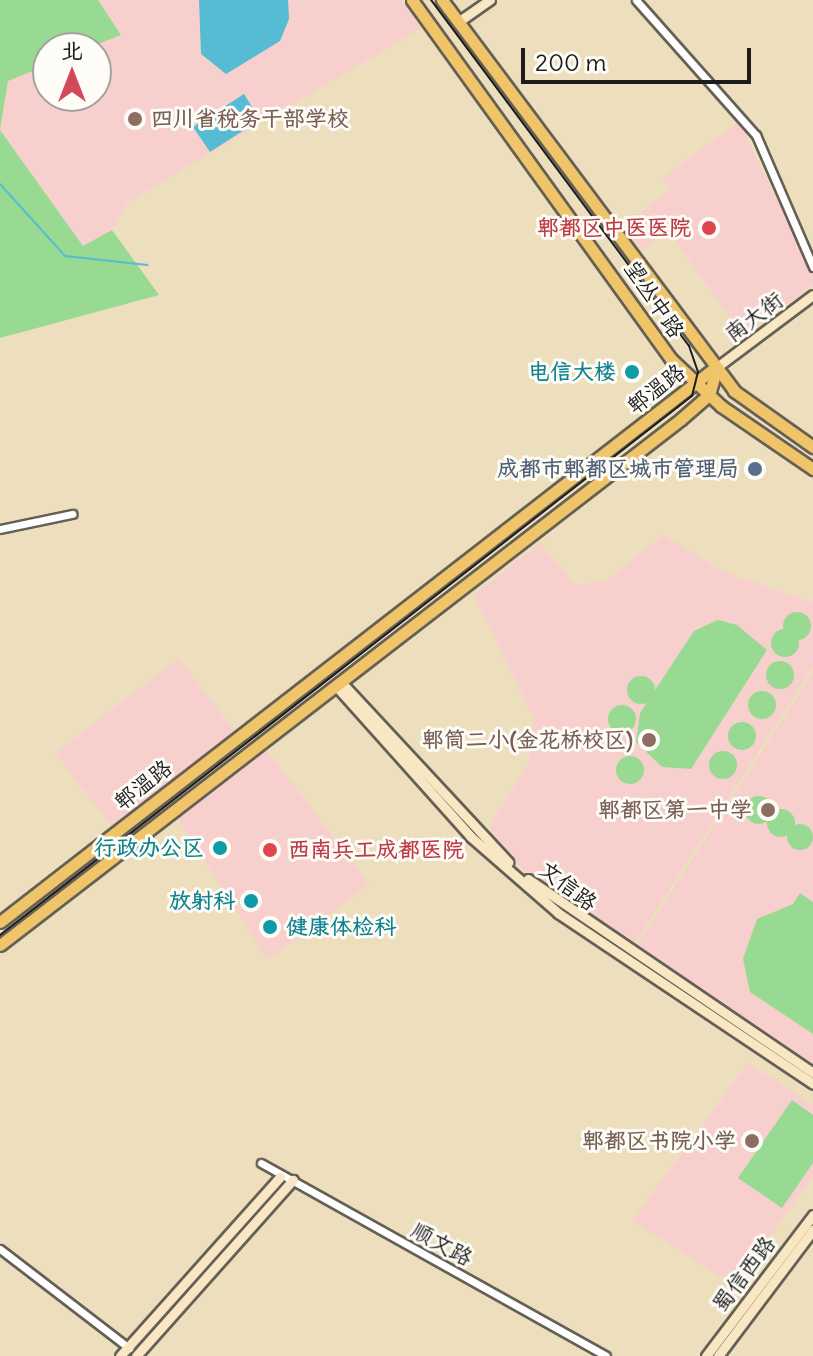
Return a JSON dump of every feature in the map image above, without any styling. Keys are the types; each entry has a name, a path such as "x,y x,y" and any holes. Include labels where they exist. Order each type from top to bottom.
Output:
{"main road":[{"name":"望丛中路","path":"412,0 671,359 709,395 813,469"},
{"name":"望丛中路","path":"442,0 734,391 813,447"},
{"path":"458,22 490,0"},
{"name":"南大街","path":"717,367 813,295"},
{"name":"郫温路","path":"0,922 717,367"},
{"name":"郫温路","path":"0,945 709,395 717,367"},
{"path":"338,684 471,837 558,913 813,1084"},
{"name":"文信路","path":"338,684 512,866 813,1073"},
{"path":"132,1352 280,1177"},
{"path":"120,1356 132,1352 293,1180"},
{"name":"蜀信西路","path":"706,1356 813,1215"},
{"name":"蜀信西路","path":"718,1356 813,1230"}],"street":[{"path":"636,0 756,135 813,267"},
{"path":"0,529 72,514"},
{"name":"顺文路","path":"261,1163 280,1177 293,1180 606,1356"},
{"path":"0,1249 132,1352"}],"shaded area":[{"name":"四川省税务干部学校","path":"98,0 401,0 421,28 128,202 112,230 83,246 0,130 8,81 32,71 32,112 112,112 112,38 120,34"},
{"name":"郫都区中医医院","path":"739,122 813,275 813,285 743,336 669,231 641,250 624,225 670,189 662,178"},
{"name":"郫筒二小(金花桥校区)","path":"663,535 724,572 813,602 813,667 632,947 552,895 492,843 491,823 529,763 533,717 474,595 540,543 575,585 606,581"},
{"path":"179,658 236,733 112,827 55,753"},
{"name":"郫都区第一中学","path":"813,673 813,1063 635,948"},
{"name":"西南兵工成都医院","path":"267,750 369,884 267,960 176,815"},
{"name":"郫都区书院小学","path":"748,1063 813,1105 813,1177 734,1285 632,1221"}],"green space":[{"path":"0,0 98,0 121,35 112,39 112,32 32,32 32,71 8,81 0,130"},
{"path":"0,130 83,246 112,230 159,295 0,338"},
{"path":"797,612 807,616 811,626 807,636 797,640 787,636 783,626 787,616"},
{"path":"718,620 737,625 767,650 691,769 662,767 636,742 640,713 694,631"},
{"path":"785,629 795,633 799,643 795,653 785,657 775,653 771,643 775,633"},
{"path":"780,661 790,665 794,675 790,685 780,689 770,685 766,675 770,665"},
{"path":"641,676 651,680 655,690 651,700 641,704 631,700 627,690 631,680"},
{"path":"762,691 772,695 776,705 772,715 762,719 752,715 748,705 752,695"},
{"path":"622,705 632,709 636,719 632,729 622,733 612,729 608,719 612,709"},
{"path":"742,722 752,726 756,736 752,746 742,750 732,746 728,736 732,726"},
{"path":"723,751 733,755 737,765 733,775 723,779 713,775 709,765 713,755"},
{"path":"630,756 640,760 644,770 640,780 630,784 620,780 616,770 620,760"},
{"path":"759,796 769,800 773,810 769,820 759,824 749,820 745,810 749,800"},
{"path":"781,809 791,813 795,823 791,833 781,837 771,833 767,823 771,813"},
{"path":"800,824 809,828 813,837 809,846 800,850 791,846 787,837 791,828"},
{"path":"800,893 813,902 813,1034 750,992 743,959 757,919 793,904"},
{"path":"792,1100 813,1115 813,1163 782,1208 738,1178"}],"water":[{"path":"199,0 288,0 289,19 280,41 226,74 201,54"},
{"path":"244,94 260,120 210,152 193,127"}],"waterway":[{"path":"0,184 65,256 148,265"}],"tram line":[{"path":"0,935 692,396 698,372 689,346 431,0"}],"place":[{"name":"四川省税务干部学校","path":"135,119"},
{"name":"郫都区中医医院","path":"709,228"},
{"name":"电信大楼","path":"632,372"},
{"name":"成都市郫都区城市管理局","path":"755,469"},
{"name":"郫筒二小(金花桥校区)","path":"649,740"},
{"name":"郫都区第一中学","path":"768,810"},
{"name":"行政办公区","path":"220,848"},
{"name":"西南兵工成都医院","path":"270,850"},
{"name":"放射科","path":"251,901"},
{"name":"健康体检科","path":"270,927"},
{"name":"郫都区书院小学","path":"752,1141"}]}
